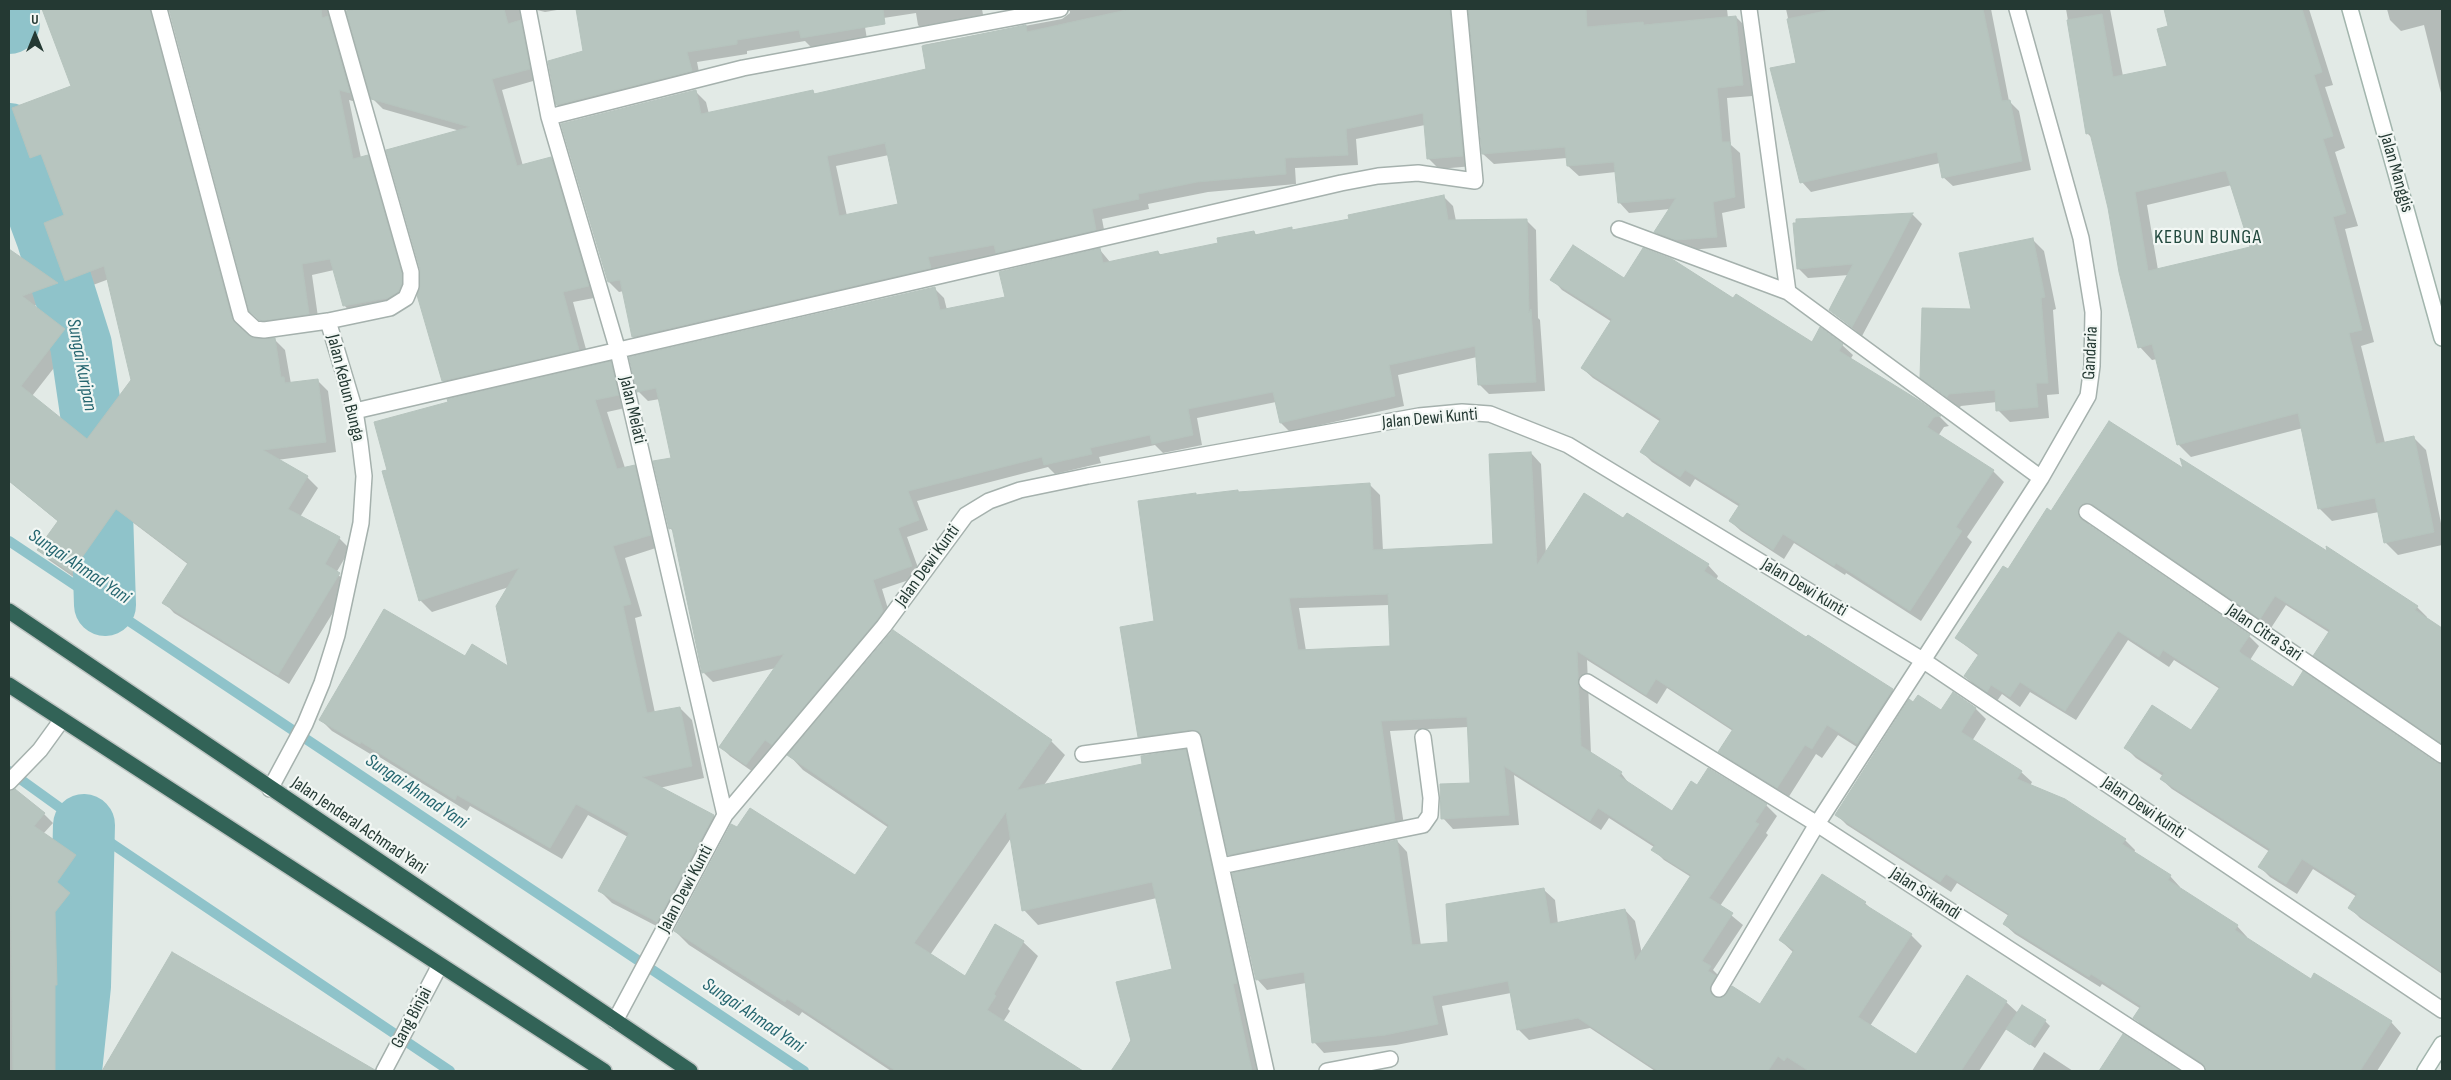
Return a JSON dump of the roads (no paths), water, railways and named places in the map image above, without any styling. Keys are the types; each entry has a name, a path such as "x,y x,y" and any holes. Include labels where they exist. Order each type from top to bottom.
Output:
{"highway":[{"name":"Jalan Jenderal Achmad Yani","path":"9,611 690,1071"},
{"path":"9,685 604,1071"}],"street":[{"name":"Jalan Kebun Bunga","path":"159,9 241,316 255,329 264,330 328,321 355,411 364,476 361,523 337,635 322,683 305,724 270,789"},
{"path":"328,321 390,308 402,302 409,293 412,278 412,272 336,9"},
{"name":"Jalan Melati","path":"528,9 549,118 618,351 725,815"},
{"path":"549,118 743,68 1060,9"},
{"path":"355,411 1341,183 1378,176 1418,173 1475,181 1459,9"},
{"path":"1749,9 1788,292"},
{"name":"Gandaria","path":"1924,660 2041,478 2088,396 2092,366 2093,312 2081,238 2017,9"},
{"name":"Jalan Manggis","path":"2350,9 2442,338"},
{"path":"1619,229 1788,292 2041,478"},
{"name":"Jalan Dewi Kunti","path":"615,1021 725,815 884,626 950,533 966,515 990,501 1020,490 1419,416 1462,412 1490,414 1568,445 1924,660 2442,1010"},
{"name":"Jalan Citra Sari","path":"2087,512 2442,755"},
{"path":"1719,989 1817,824 1924,660"},
{"name":"Jalan Srikandi","path":"1587,682 1817,824 2198,1071"},
{"path":"9,782 40,750 62,721"},
{"path":"1222,866 1423,825 1430,815 1431,798 1423,737"},
{"path":"1083,754 1193,739 1266,1071"},
{"name":"Gang Binjai","path":"384,1071 440,965"},
{"path":"2425,1071 2442,1044"},
{"path":"1327,1071 1390,1059"}],"waterway":[{"name":"Sungai Kuripan","path":"9,9 9,23"},
{"name":"Sungai Kuripan","path":"9,134 47,237 81,345 101,481 105,605"},
{"name":"Sungai Ahmad Yani","path":"9,541 804,1071"},
{"name":"Sungai Ahmad Yani","path":"9,771 84,825 450,1071"},
{"path":"71,1071 80,986 84,825"}],"district":[{"name":"KEBUN BUNGA","path":"2208,238"}]}
